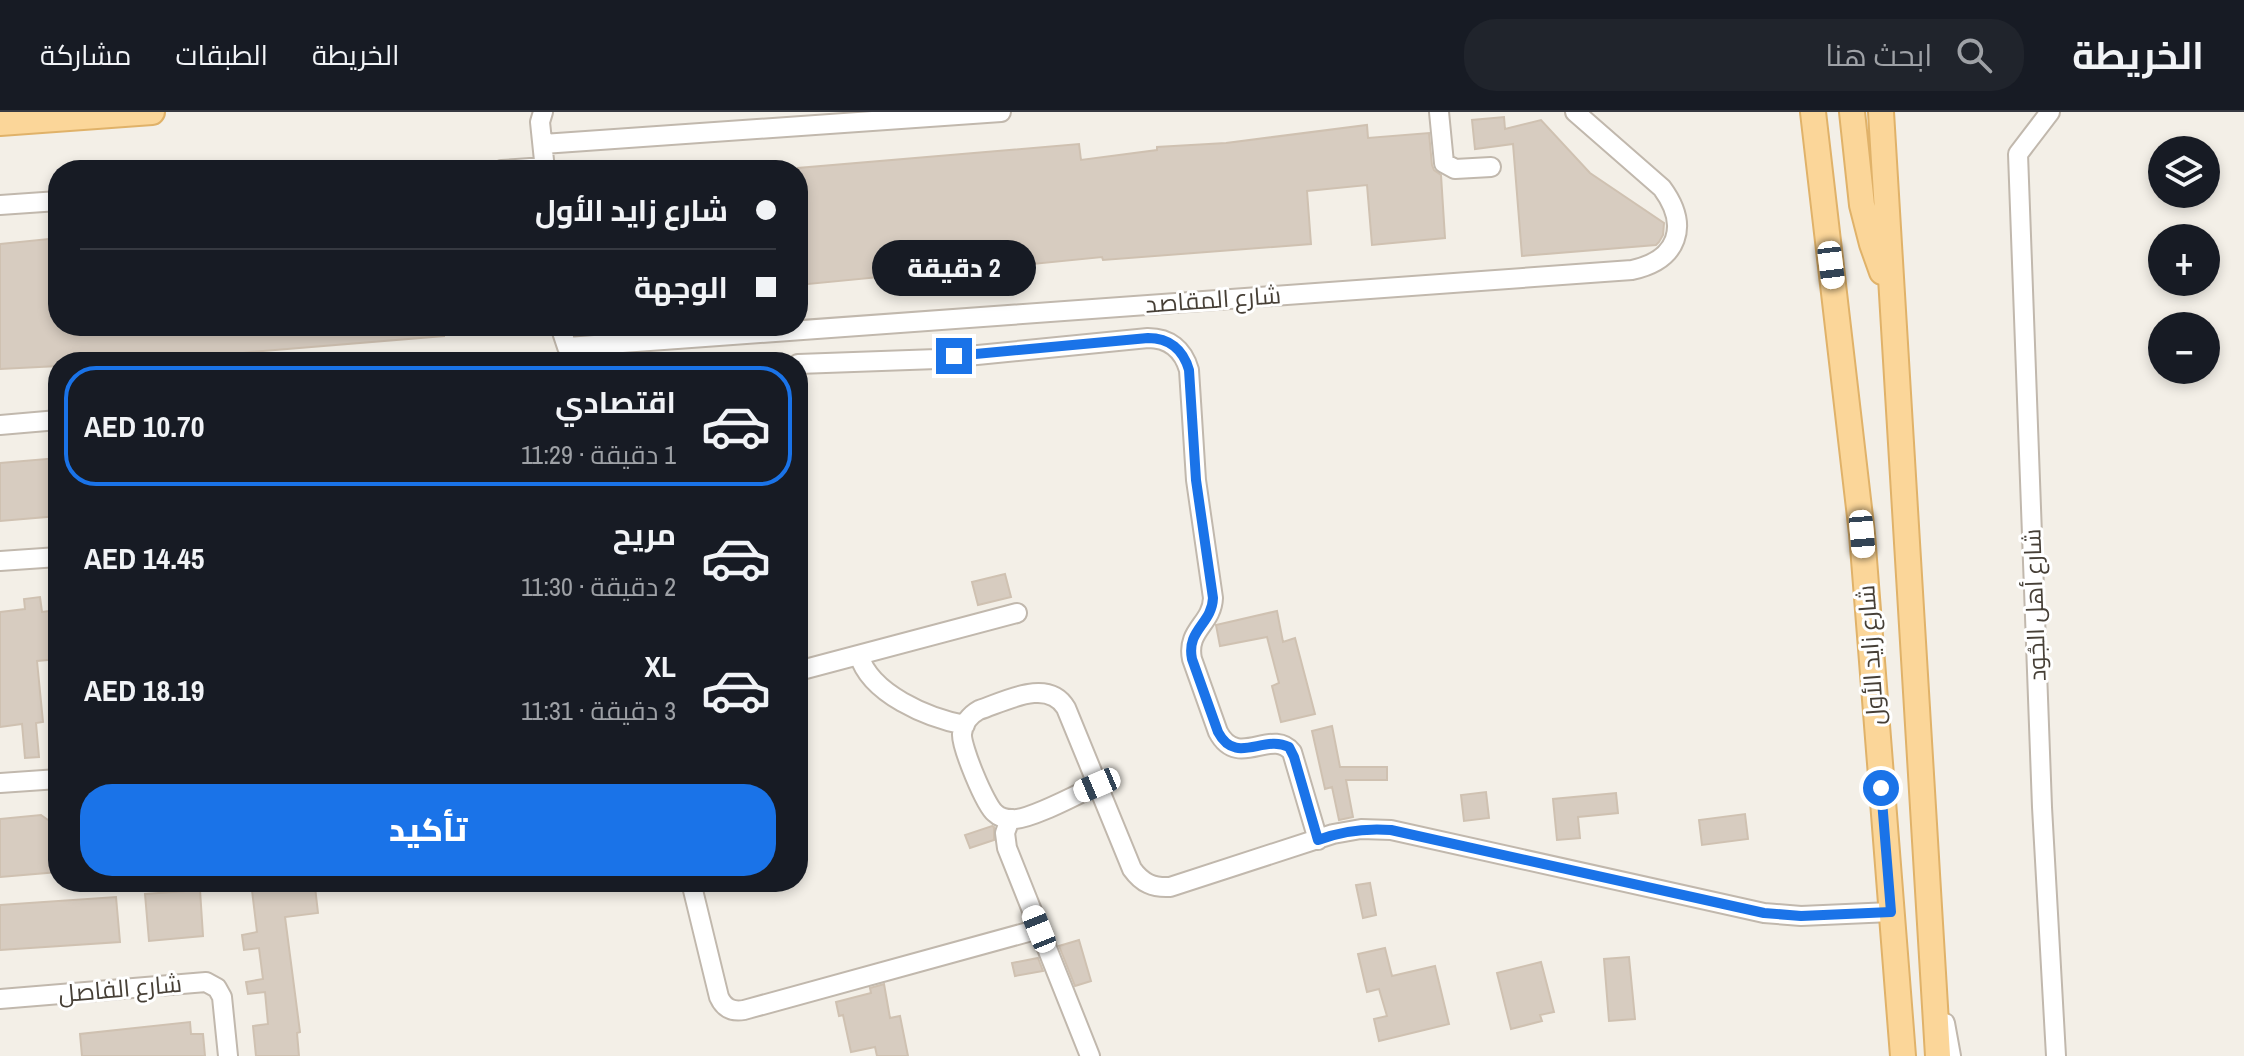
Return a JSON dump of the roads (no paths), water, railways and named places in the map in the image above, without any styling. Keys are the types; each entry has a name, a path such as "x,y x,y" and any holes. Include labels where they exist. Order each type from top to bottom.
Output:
{"main road":[{"path":"0,123 152,112"},
{"name":"شارع زايد الأول","path":"1813,112 1862,534 1903,1056"},
{"path":"1852,112 1862,205 1892,300"},
{"name":"شارع زايد الأول","path":"1882,116 1938,1056"}],"street":[{"path":"543,144 1001,112"},
{"path":"1439,112 1444,163 1455,169 1491,167"},
{"name":"شارع المقاصد","path":"808,335 1646,267 1661,259 1672,247 1678,216 1672,201 1662,188 1575,112"},
{"name":"شارع أهل الجُود","path":"2050,112 2018,154 2042,807 2056,1056"},
{"path":"538,115 544,160"},
{"path":"0,205 48,202"},
{"name":"شارع المقاصد","path":"595,352 797,336"},
{"path":"808,364 937,359 1148,338 1165,340 1179,350 1189,370 1196,480 1213,598 1211,612 1193,636 1192,659 1218,732 1225,743 1236,749 1278,744 1289,747 1318,840"},
{"path":"0,425 48,421"},
{"path":"0,561 48,558"},
{"path":"808,668 1017,613"},
{"path":"859,655 869,675 903,703 931,717 965,725"},
{"path":"1097,785 1025,817 1002,818 989,807 962,745 962,731 979,710 1028,694 1044,692 1056,696 1066,708 1132,869 1142,880 1156,887 1170,887 1333,834 1361,829 1391,830 1764,913 1801,916 1891,912"},
{"path":"0,783 48,780"},
{"path":"1010,819 1005,833 1007,848 1090,1056"},
{"path":"693,892 719,997 724,1005 733,1010 744,1010 1039,929"},
{"path":"1932,975 1951,1056"},
{"name":"شارع الفاصل","path":"0,999 206,982 217,988 222,997 228,1056"}]}
